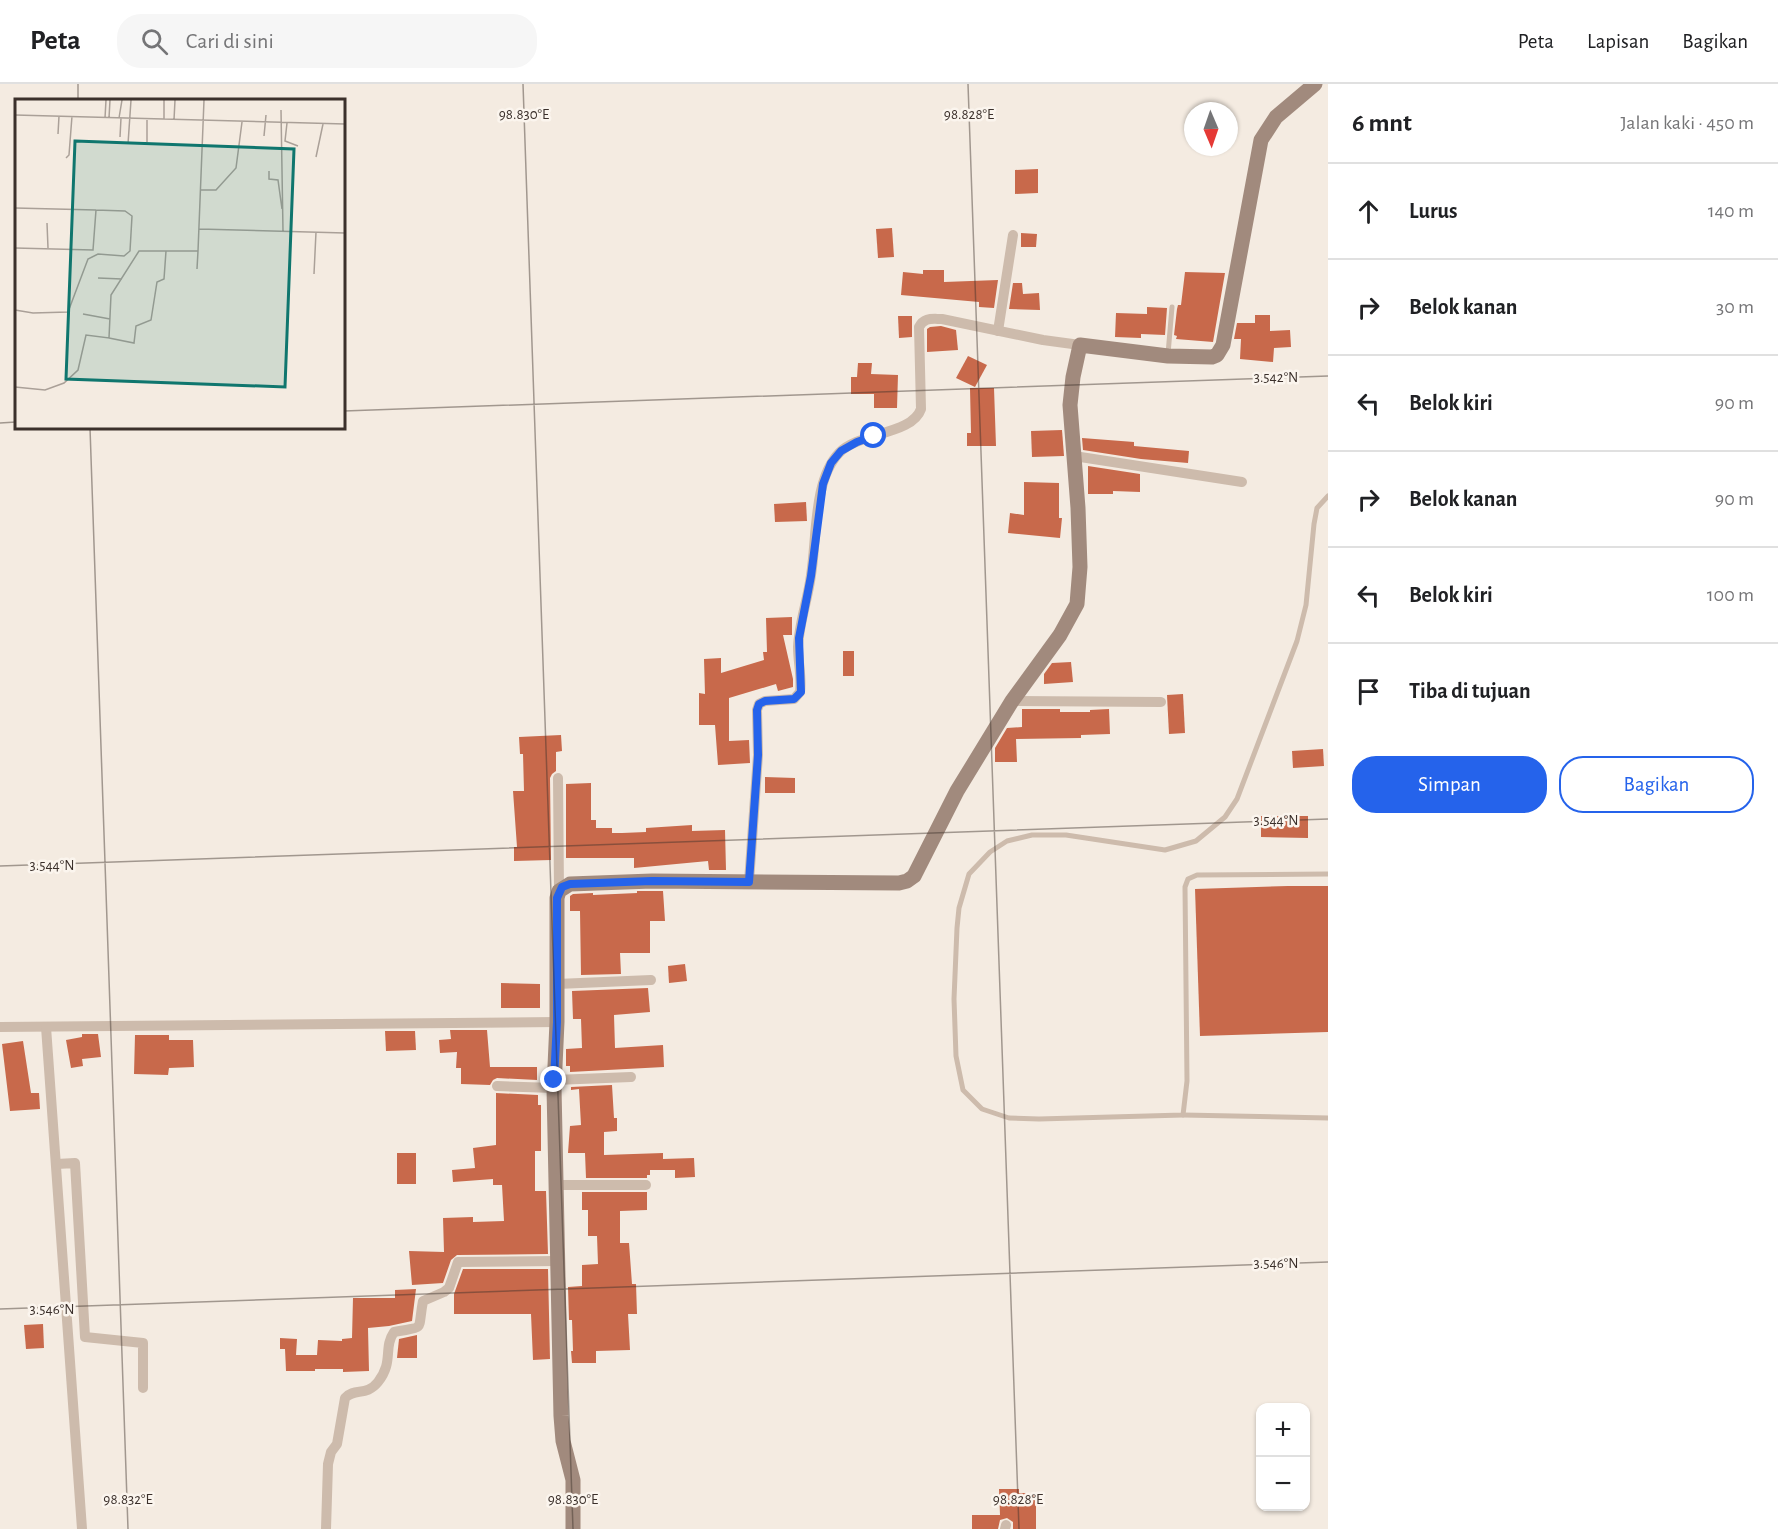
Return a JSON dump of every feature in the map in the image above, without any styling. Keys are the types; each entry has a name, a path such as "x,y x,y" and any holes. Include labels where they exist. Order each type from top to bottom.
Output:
{"street":[{"path":"749,882 758,755 757,710 759,704 765,701 794,699 801,692 799,638 811,576 823,484 831,463 841,451 857,442 916,419 921,409 919,336 922,322 926,319 942,319 1080,345 1168,356 1212,357 1221,351 1223,345 1261,140 1276,117 1315,84"},
{"path":"998,331 1013,235"},
{"path":"559,891 570,884 652,881 899,883 914,876 957,791 1012,701 1060,635 1077,604 1080,567 1078,508 1070,405 1080,345"},
{"path":"1074,456 1242,482"},
{"path":"1012,701 1161,702"},
{"path":"558,778 559,891 554,1084 556,1185 561,1416 563,1441 573,1480 573,1529"},
{"path":"557,984 651,980"},
{"path":"0,1028 557,1022"},
{"path":"46,1026 82,1529"},
{"path":"497,1086 554,1084 631,1077"},
{"path":"57,1164 75,1163 85,1337 143,1343 143,1389"},
{"path":"556,1185 646,1185"},
{"path":"326,1529 328,1464 331,1452 337,1444 345,1398 350,1393 366,1392 379,1381 388,1364 389,1342 394,1332 415,1330 418,1327 423,1301 449,1288 458,1262 558,1261"}],"lane":[{"path":"1168,356 1172,307"},
{"path":"1328,496 1317,508 1306,605 1297,641 1237,799 1225,817 1196,841 1165,850 1066,835 1032,835 1007,841 990,852 969,874 964,886 957,928 955,1034 956,1056 963,1090 982,1109 1010,1118 1183,1115 1328,1118"},
{"path":"1183,1115 1187,1082 1185,887 1188,879 1197,875 1328,874"}],"building":[{"path":"1038,169 1038,193 1015,194 1015,170"},
{"path":"892,228 894,257 878,258 876,229"},
{"path":"1021,233 1037,234 1036,247 1021,247"},
{"path":"923,270 944,270 944,282 998,280 994,308 979,307 979,302 901,295 903,272 923,274"},
{"path":"1185,272 1225,273 1213,342 1176,339 1177,336 1174,335"},
{"path":"1013,283 1022,283 1023,294 1039,293 1040,310 1009,309"},
{"path":"1147,307 1167,308 1165,335 1141,334 1141,338 1115,337 1116,313 1147,314"},
{"path":"1255,315 1270,315 1270,331 1290,330 1291,347 1274,348 1273,362 1240,359 1241,339 1234,339 1237,323 1255,323"},
{"path":"898,316 912,316 912,337 899,338"},
{"path":"941,326 956,330 958,350 927,352 927,329"},
{"path":"968,356 987,365 975,387 956,378"},
{"path":"858,363 872,363 871,374 898,375 897,408 874,408 874,394 851,394 851,377 857,377"},
{"path":"970,388 994,388 996,446 967,446 967,433 971,433"},
{"path":"1062,430 1064,456 1032,457 1031,431"},
{"path":"1082,438 1134,442 1134,446 1189,451 1188,463 1141,459 1083,450"},
{"path":"1088,466 1140,474 1140,492 1113,491 1113,494 1088,494"},
{"path":"1024,482 1059,483 1059,518 1062,518 1060,538 1008,533 1010,513 1024,515"},
{"path":"806,502 807,521 775,522 774,504"},
{"path":"792,617 792,635 783,635 793,687 778,691 776,684 729,698 729,741 749,740 750,763 718,765 715,725 699,725 699,693 705,694 704,659 721,658 721,673 764,660 763,652 767,652 766,618"},
{"path":"843,651 854,651 854,676 843,676"},
{"path":"1071,662 1073,682 1044,684 1044,674 1052,663"},
{"path":"1183,694 1185,733 1169,734 1167,695"},
{"path":"1022,709 1090,712 1090,710 1109,709 1110,734 1081,735 1081,738 1016,739 1017,762 995,762 995,748 1007,728 1022,727"},
{"path":"561,735 562,751 556,752 556,771 550,778 551,860 514,861 514,847 517,847 513,791 524,791 523,754 520,754 519,737"},
{"path":"1323,749 1324,766 1293,768 1292,751"},
{"path":"765,777 795,778 795,793 765,793"},
{"path":"591,783 591,820 596,820 596,828 612,828 612,833 646,832 646,828 692,825 692,831 725,830 726,870 709,870 708,861 634,868 634,858 566,858 566,784"},
{"path":"1261,816 1308,816 1308,838 1261,837"},
{"path":"1328,886 1328,1032 1200,1036 1195,889"},
{"path":"637,891 663,891 665,921 650,921 650,953 620,953 621,974 581,975 580,911 570,911 570,896 593,893 593,895 637,893"},
{"path":"685,964 687,981 669,983 668,966"},
{"path":"501,983 540,984 540,1008 501,1008"},
{"path":"648,988 650,1012 614,1015 615,1048 663,1045 664,1067 570,1072 570,1066 566,1066 566,1049 582,1048 581,1019 573,1019 572,991"},
{"path":"450,1030 487,1030 490,1067 537,1067 537,1080 497,1078 490,1085 461,1084 461,1068 456,1068 457,1052 440,1053 439,1040 451,1039"},
{"path":"385,1031 415,1031 416,1050 386,1051"},
{"path":"82,1034 98,1034 101,1057 82,1059 83,1066 71,1068 66,1040 82,1037"},
{"path":"135,1035 169,1035 169,1040 193,1040 194,1067 169,1068 168,1075 134,1074"},
{"path":"23,1041 31,1093 39,1093 40,1109 10,1111 2,1044"},
{"path":"612,1085 617,1131 604,1132 604,1155 663,1153 663,1159 694,1158 695,1177 675,1178 675,1170 650,1170 647,1178 586,1178 585,1153 568,1153 570,1126 581,1125 579,1089 571,1090 571,1087"},
{"path":"496,1093 538,1095 538,1105 541,1105 541,1151 535,1151 535,1191 546,1191 548,1254 457,1255 451,1260 443,1283 412,1285 409,1251 444,1252 443,1218 473,1217 473,1222 504,1221 502,1185 493,1185 493,1179 453,1182 452,1170 475,1168 473,1148 496,1145"},
{"path":"397,1153 416,1153 416,1184 397,1184"},
{"path":"582,1192 647,1192 647,1210 620,1211 620,1243 629,1243 632,1284 636,1284 637,1314 628,1314 630,1350 596,1351 596,1363 572,1363 571,1351 573,1351 572,1320 569,1320 568,1287 582,1286 582,1265 598,1264 597,1236 588,1236 588,1210 582,1210"},
{"path":"463,1269 548,1269 550,1359 533,1360 531,1314 454,1314 454,1294"},
{"path":"416,1289 412,1321 368,1328 369,1371 343,1372 343,1369 315,1369 315,1371 286,1371 285,1349 280,1349 280,1338 297,1339 296,1355 317,1355 318,1340 342,1341 342,1339 352,1338 353,1298 395,1298 395,1290"},
{"path":"43,1324 44,1348 26,1349 24,1325"},
{"path":"417,1335 417,1358 397,1358 399,1339"},
{"path":"999,1489 1019,1489 1019,1493 1036,1493 1036,1529 1013,1529 1013,1522 1007,1518 1000,1520 998,1529 972,1529 972,1515 1000,1515"}],"route":[{"path":"554,1080 557,1022 557,898 562,887 570,884 652,881 749,882 755,820 758,755 757,710 759,704 765,701 794,699 801,692 799,638 811,576 823,484 831,463 841,451 874,436"}]}
